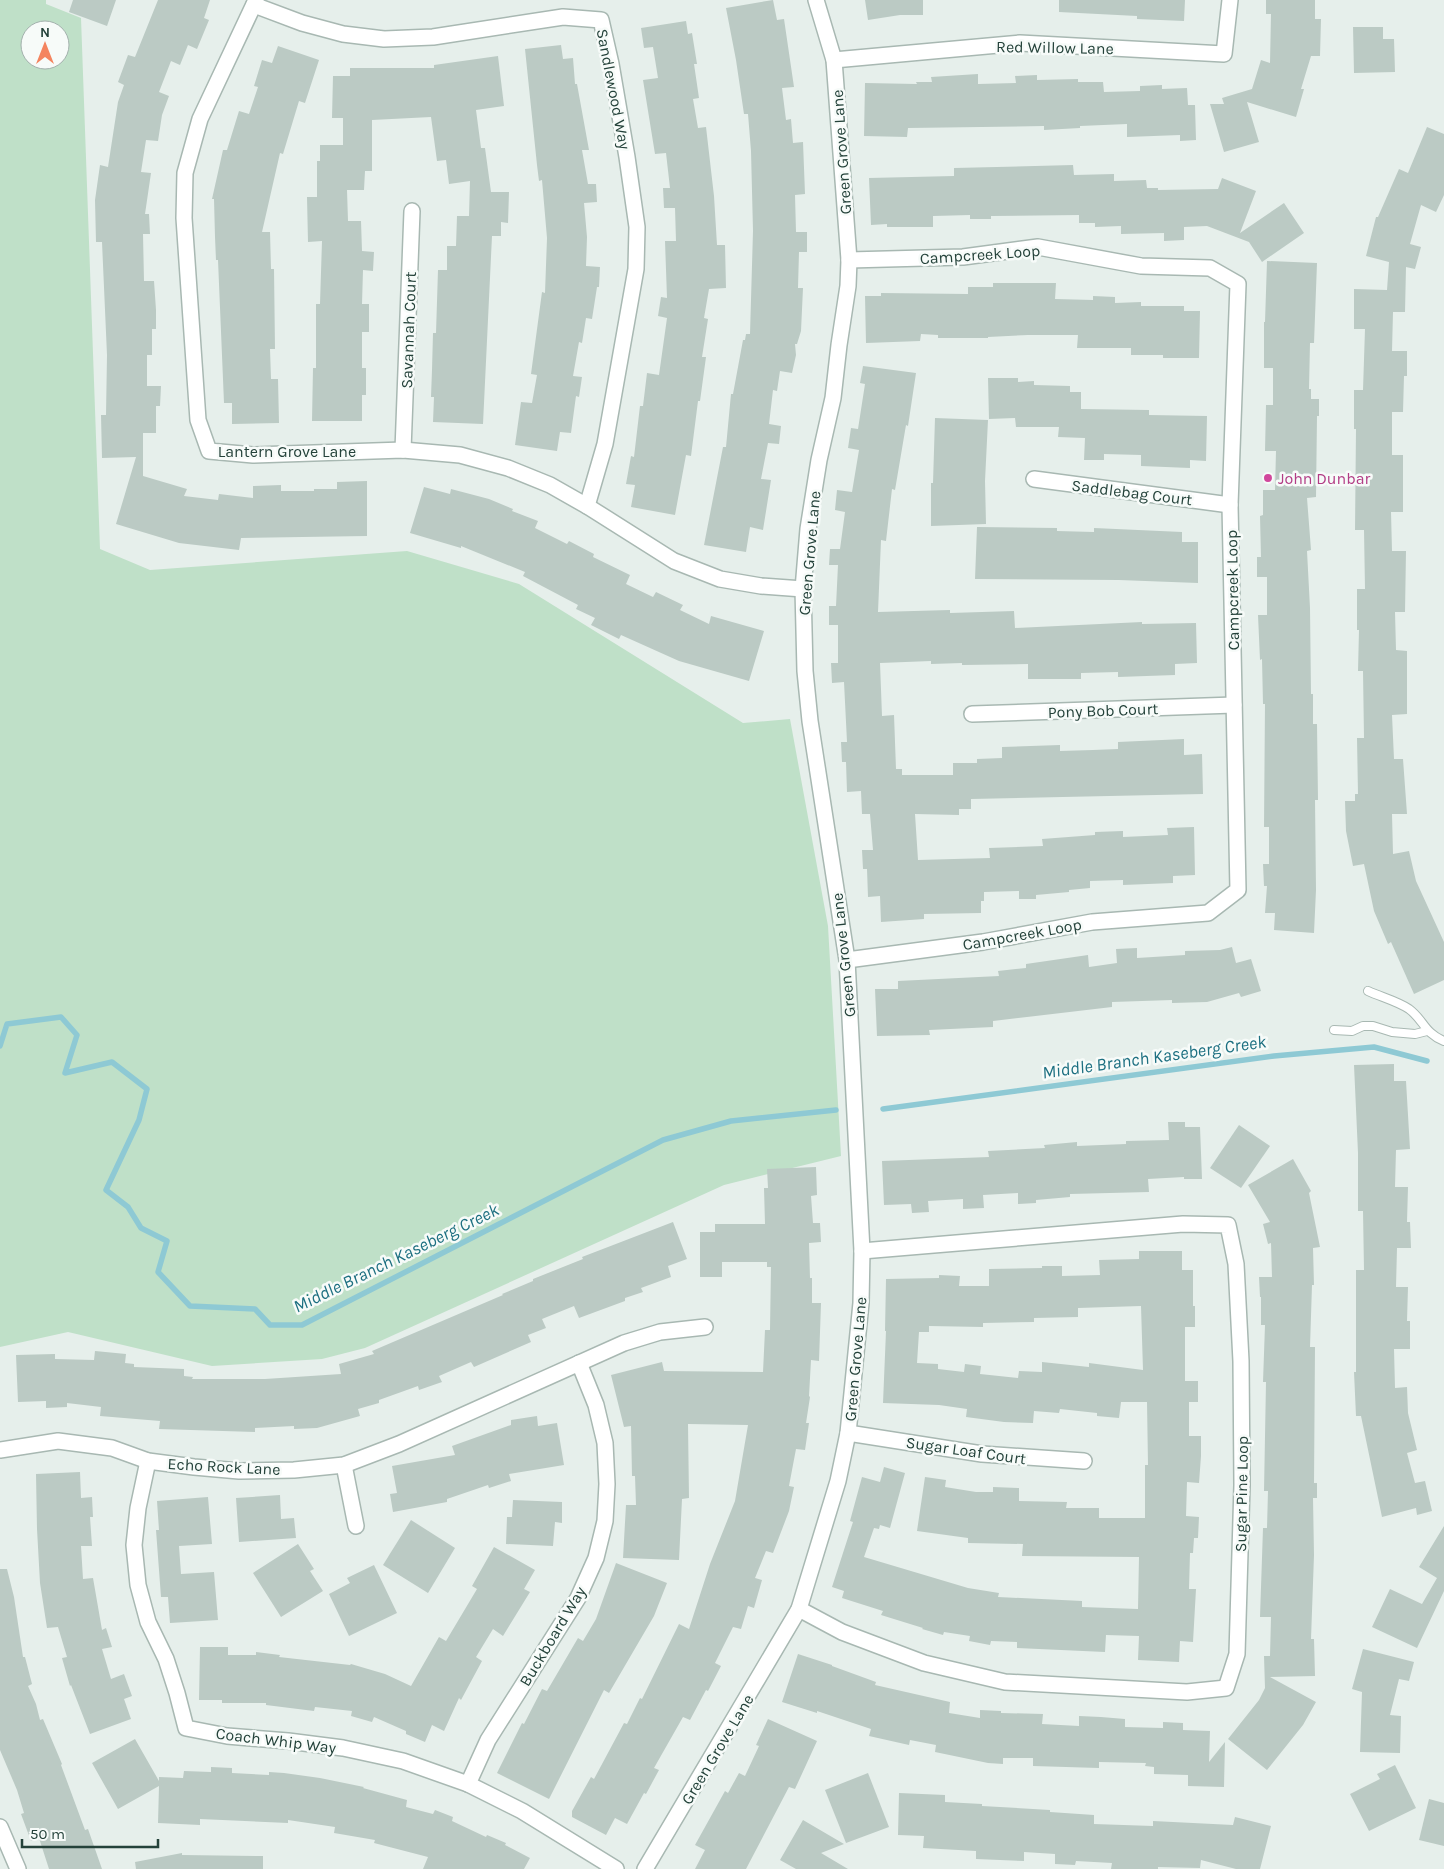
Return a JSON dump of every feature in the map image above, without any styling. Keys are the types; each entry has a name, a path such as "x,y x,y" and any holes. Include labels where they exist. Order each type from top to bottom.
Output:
{"street":[{"name":"Green Grove Lane","path":"645,1869 799,1609 838,1481 848,1433 861,1304 862,1251 847,960 804,671 803,589 809,519 818,460 833,398 838,345 848,286 849,260 834,60 816,0"},
{"name":"Red Willow Lane","path":"834,60 1020,43 1224,54 1230,0"},
{"name":"Lantern Grove Lane","path":"255,2 200,119 185,173 184,218 198,420 209,452 253,455 403,450 460,455 508,468 550,486 587,506 674,561 711,576 762,586 803,589"},
{"name":"Sandlewood Way","path":"255,2 302,23 343,34 384,39 433,37 563,17 600,20 612,64 627,157 637,227 636,269 605,444 587,506"},
{"name":"Savannah Court","path":"403,450 412,211"},
{"name":"Campcreek Loop","path":"847,960 983,942 1092,922 1208,913 1238,890 1230,505 1238,284 1210,268 1141,266 1038,247 963,257 849,260"},
{"name":"Saddlebag Court","path":"1034,479 1230,505"},
{"name":"Pony Bob Court","path":"972,714 1234,705"},
{"name":"Sugar Pine Loop","path":"799,1609 842,1632 924,1663 1005,1682 1187,1692 1226,1688 1238,1654 1242,1485 1241,1361 1236,1264 1228,1225 1183,1224 862,1251"},
{"name":"Echo Rock Lane","path":"0,1450 58,1441 112,1448 148,1461 239,1471 294,1470 344,1465 399,1444 624,1343 660,1332 705,1326"},
{"name":"Buckboard Way","path":"468,1784 488,1740 578,1598 596,1558 605,1521 607,1484 605,1443 596,1405 579,1363"},
{"name":"Sugar Loaf Court","path":"848,1433 982,1454 1084,1461"},
{"name":"Coach Whip Way","path":"148,1461 138,1508 134,1545 138,1585 148,1622 166,1659 186,1728 227,1736 288,1740 343,1748 403,1761 468,1784 522,1811 616,1869"},
{"path":"344,1465 356,1526"},
{"path":"0,1827 18,1869"}],"lane":[{"path":"1368,991 1408,1008 1427,1031 1444,1041"},
{"path":"1334,1030 1352,1031 1364,1026 1374,1026 1392,1032 1415,1034 1427,1031"}],"green space":[{"path":"0,0 46,0 46,4 81,18 100,549 150,570 407,551 519,584 743,723 790,719 828,926 841,1156 724,1185 365,1348 322,1359 212,1366 68,1332 0,1347"}],"building":[{"path":"73,0 116,0 107,26 69,12"},
{"path":"158,0 210,0 204,18 209,20 197,49 188,45 180,65 171,61 159,92 169,96 162,115 158,141 146,140 141,172 151,173 145,214 149,214 150,234 143,234 144,281 154,281 156,310 156,329 152,329 152,355 147,355 147,386 161,386 160,406 156,406 156,433 143,433 143,476 187,489 184,496 218,500 219,494 253,498 253,486 281,485 281,491 314,491 314,489 337,489 337,482 367,481 367,536 241,538 239,550 179,543 116,524 136,457 102,458 101,415 106,415 107,355 102,242 96,242 95,200 100,165 108,167 118,102 124,85 118,82 128,55 135,57"},
{"path":"773,0 777,20 784,19 794,87 782,88 786,120 791,119 793,143 803,142 805,194 795,195 796,232 807,232 807,252 799,252 798,288 803,288 801,331 797,344 795,344 796,355 792,373 780,371 777,391 773,390 769,424 781,426 779,444 768,443 761,479 771,480 763,530 750,527 746,552 704,545 723,447 726,447 731,394 733,394 743,340 745,340 746,334 750,334 753,231 751,151 748,114 744,114 726,8"},
{"path":"865,0 923,0 923,15 900,15 868,20"},
{"path":"1059,0 1185,0 1184,21 1137,19 1137,16 1059,12"},
{"path":"1266,0 1315,0 1315,19 1321,19 1320,56 1311,56 1301,89 1304,89 1296,117 1247,102 1259,142 1224,152 1210,104 1224,104 1222,98 1252,89 1261,60 1270,63 1271,14 1266,14"},
{"path":"686,21 688,34 692,33 697,64 694,64 699,98 693,99 698,128 706,127 714,196 717,245 725,245 726,288 709,289 704,318 708,319 702,357 706,357 700,401 698,401 691,456 686,455 675,515 631,507 635,485 626,484 631,456 634,457 640,406 643,406 647,373 659,375 667,318 658,316 661,297 667,298 665,241 676,241 675,208 664,208 663,188 670,188 666,153 655,154 643,80 658,78 653,47 644,48 641,28"},
{"path":"1353,27 1383,27 1383,39 1394,39 1395,72 1354,73"},
{"path":"561,45 563,59 573,58 575,84 577,84 589,150 582,150 588,184 596,184 597,202 584,203 587,237 586,266 600,267 599,287 597,287 592,319 586,318 582,343 579,342 573,376 582,377 579,397 576,396 571,433 560,432 557,451 515,445 521,402 532,403 537,375 531,374 542,292 545,293 547,238 542,180 539,181 525,49"},
{"path":"278,46 319,60 305,103 299,101 283,154 280,153 262,232 270,232 271,269 274,269 275,349 270,349 271,379 278,379 279,423 232,424 232,403 224,403 218,260 216,260 214,199 212,199 223,150 227,150 239,111 249,114 258,87 254,86 262,60 272,63"},
{"path":"498,56 504,106 476,110 481,148 485,148 491,192 509,192 508,223 501,222 501,236 492,236 483,424 433,422 434,397 431,397 433,333 436,333 438,270 447,270 447,246 456,246 457,216 469,216 470,181 449,184 446,160 437,161 431,117 372,120 372,171 365,171 364,190 347,190 348,221 361,221 362,251 374,252 373,271 363,270 362,304 369,304 369,332 362,332 362,368 366,368 366,395 362,395 362,421 312,421 313,368 316,368 316,304 320,304 322,241 308,242 307,197 317,197 317,161 320,161 320,145 343,145 343,118 332,118 333,76 350,76 350,68 434,68 434,65"},
{"path":"978,74 978,84 1016,83 1015,76 1037,75 1037,80 1078,79 1078,82 1103,82 1104,92 1140,91 1140,86 1162,85 1162,89 1187,88 1188,105 1195,105 1196,140 1180,141 1180,135 1127,137 1127,124 1044,130 1044,126 908,128 907,137 864,136 865,83 917,84 916,82 932,82 931,77"},
{"path":"1427,127 1444,134 1444,195 1436,212 1421,205 1410,244 1421,247 1415,269 1406,267 1405,312 1393,312 1392,351 1407,351 1407,376 1404,376 1403,412 1392,412 1392,455 1403,455 1403,512 1391,512 1392,551 1406,551 1405,612 1395,612 1396,650 1407,651 1407,714 1392,715 1394,759 1403,759 1407,814 1392,814 1393,854 1409,851 1416,881 1444,942 1444,980 1414,994 1391,942 1388,944 1374,911 1364,864 1353,866 1346,831 1345,801 1355,801 1355,794 1358,794 1357,738 1364,738 1363,671 1358,671 1357,589 1365,589 1364,530 1355,530 1356,429 1354,429 1354,390 1363,390 1365,329 1354,329 1354,289 1387,290 1389,262 1366,256 1376,217 1378,217 1399,169 1408,173"},
{"path":"1073,165 1074,175 1114,174 1114,181 1146,180 1147,188 1158,188 1158,190 1218,189 1222,178 1256,191 1240,233 1284,203 1304,233 1262,262 1249,242 1207,226 1184,227 1184,240 1164,241 1164,233 1121,234 1121,226 1095,227 1095,223 1079,223 1079,215 991,216 991,219 970,219 970,215 933,216 933,227 887,227 887,224 871,225 869,178 954,176 954,168"},
{"path":"1267,261 1317,263 1314,343 1310,343 1309,389 1311,389 1311,399 1319,399 1316,497 1307,498 1311,550 1307,551 1311,694 1313,694 1313,724 1317,724 1318,800 1315,800 1316,890 1314,933 1274,930 1275,913 1265,913 1267,886 1264,886 1263,864 1269,864 1269,827 1264,827 1265,704 1263,704 1262,659 1260,660 1258,615 1267,615 1267,577 1257,577 1257,557 1261,557 1260,516 1263,515 1263,490 1275,490 1276,451 1265,451 1266,405 1273,405 1273,368 1264,368"},
{"path":"993,283 1056,283 1055,299 1093,300 1093,296 1115,297 1115,303 1141,302 1141,306 1184,306 1184,311 1200,311 1199,358 1163,358 1163,355 1131,355 1131,348 1077,348 1078,335 938,338 938,335 921,334 920,341 866,343 865,296 881,296 881,293 968,294 968,287 993,287"},
{"path":"863,366 916,373 895,490 892,489 886,541 881,540 878,612 950,610 950,613 1014,611 1015,628 1142,622 1142,624 1196,623 1197,663 1175,664 1175,675 1118,677 1118,672 1081,673 1081,679 1028,679 1028,664 962,665 962,663 931,664 931,661 880,663 882,716 894,715 896,769 902,769 902,775 953,775 953,763 977,763 977,759 1002,758 1002,747 1060,745 1060,751 1118,749 1118,742 1184,739 1184,755 1202,754 1203,794 971,799 971,809 959,809 959,815 915,814 918,860 990,858 989,848 1043,846 1042,839 1095,835 1095,832 1123,831 1123,837 1168,835 1167,828 1194,827 1195,875 1173,876 1173,883 1123,885 1123,880 1090,881 1090,888 1036,895 1036,899 1019,899 1019,891 984,892 984,901 981,901 981,913 924,914 924,919 881,922 880,896 868,897 867,869 863,869 862,850 873,850 870,814 862,814 861,791 847,792 846,762 842,762 841,742 847,742 844,682 832,683 831,663 838,663 838,625 829,625 829,606 836,606 838,565 829,565 830,549 840,549 845,512 835,510 837,490 852,492 859,450 848,448 851,428 858,429 865,384 860,383"},
{"path":"988,378 1018,378 1018,382 1034,381 1034,385 1070,386 1070,392 1081,392 1081,409 1149,410 1149,415 1207,416 1206,461 1190,460 1190,468 1141,466 1141,455 1104,454 1104,460 1084,460 1085,438 1058,437 1059,427 1016,427 1015,418 989,419"},
{"path":"935,418 988,420 985,481 986,524 931,526 931,483 933,483"},
{"path":"424,487 450,494 451,489 489,499 513,509 512,511 538,521 535,528 567,544 569,541 594,554 593,557 630,575 626,584 653,597 656,592 683,605 680,610 709,624 711,616 764,631 749,681 679,661 621,635 619,639 591,625 595,618 576,609 578,605 523,576 525,572 461,546 461,548 410,533"},
{"path":"977,527 1057,528 1057,531 1094,532 1094,528 1182,532 1182,542 1198,542 1198,583 1119,580 975,579"},
{"path":"1232,947 1236,963 1251,959 1261,991 1241,997 1239,993 1207,1002 1172,1003 1172,1000 1112,1002 1112,1007 993,1021 993,1027 929,1030 930,1035 877,1036 875,989 898,989 898,981 999,976 998,971 1026,968 1026,964 1088,955 1089,967 1117,963 1116,949 1137,948 1137,958 1185,955 1185,951 1220,950"},
{"path":"1394,1064 1394,1081 1406,1081 1410,1149 1396,1150 1395,1187 1408,1187 1407,1222 1410,1222 1411,1248 1397,1248 1396,1287 1408,1287 1407,1321 1410,1321 1410,1349 1394,1349 1395,1388 1407,1387 1408,1413 1417,1450 1407,1453 1415,1483 1425,1481 1432,1511 1417,1515 1416,1508 1382,1517 1361,1416 1356,1416 1354,1372 1356,1372 1356,1270 1364,1270 1363,1211 1358,1211 1358,1153 1354,1065"},
{"path":"1168,1122 1185,1122 1185,1127 1200,1127 1202,1179 1184,1179 1184,1177 1148,1179 1149,1192 1070,1194 1070,1197 1036,1200 1036,1203 1018,1204 1018,1193 983,1195 984,1208 963,1209 963,1199 928,1201 929,1212 912,1213 911,1204 884,1205 882,1161 989,1157 988,1151 1045,1148 1044,1145 1077,1142 1077,1146 1126,1144 1126,1141 1169,1140"},
{"path":"1239,1125 1270,1146 1241,1188 1210,1168"},
{"path":"1293,1159 1311,1191 1309,1193 1320,1247 1313,1248 1314,1285 1312,1285 1310,1347 1315,1347 1314,1483 1317,1483 1317,1498 1313,1498 1314,1555 1311,1639 1314,1639 1315,1676 1270,1677 1316,1702 1303,1725 1267,1770 1228,1739 1259,1700 1265,1688 1264,1656 1270,1656 1271,1617 1260,1617 1263,1528 1267,1528 1268,1491 1264,1491 1266,1382 1263,1382 1265,1325 1261,1325 1259,1277 1272,1277 1271,1243 1268,1244 1263,1224 1270,1222 1248,1185"},
{"path":"816,1167 817,1195 811,1196 813,1223 820,1223 821,1242 809,1243 812,1303 821,1303 819,1361 811,1360 810,1397 806,1423 809,1423 805,1450 796,1449 789,1486 794,1487 789,1511 773,1553 766,1551 755,1578 762,1580 754,1608 748,1606 741,1629 733,1627 715,1663 721,1666 708,1691 706,1690 690,1720 683,1717 654,1768 659,1770 627,1824 615,1818 606,1835 572,1817 572,1811 591,1777 594,1779 624,1723 627,1724 640,1698 642,1699 679,1624 689,1629 710,1564 735,1501 748,1425 688,1424 689,1498 682,1499 679,1560 623,1558 626,1505 636,1505 635,1476 632,1476 631,1426 624,1427 611,1375 662,1362 664,1371 763,1372 765,1330 770,1330 771,1267 767,1267 767,1262 722,1262 722,1277 700,1277 700,1232 715,1232 715,1224 765,1224 764,1188 768,1188 767,1169"},
{"path":"673,1222 687,1259 668,1266 671,1277 641,1288 643,1292 625,1298 625,1301 579,1318 574,1306 542,1319 546,1328 528,1335 531,1342 474,1367 471,1362 439,1376 442,1382 419,1390 418,1386 379,1400 379,1403 358,1409 360,1416 317,1428 294,1429 294,1426 255,1428 255,1432 159,1429 160,1421 100,1416 101,1407 67,1403 67,1407 46,1408 46,1401 18,1402 16,1355 55,1354 55,1359 94,1360 95,1351 126,1354 125,1363 134,1364 134,1367 184,1369 184,1376 193,1377 192,1379 265,1379 341,1374 339,1364 374,1354 372,1351 503,1295 533,1281 533,1279 583,1259 582,1257"},
{"path":"1139,1251 1182,1251 1182,1270 1193,1270 1195,1327 1185,1327 1185,1381 1198,1381 1198,1402 1189,1402 1189,1436 1201,1436 1201,1456 1199,1483 1187,1482 1186,1516 1199,1517 1198,1538 1194,1538 1193,1553 1190,1553 1189,1589 1196,1589 1193,1642 1180,1641 1179,1662 1138,1660 1139,1636 1106,1635 1105,1652 1017,1648 1017,1642 991,1641 990,1645 969,1641 970,1636 944,1632 943,1635 922,1629 881,1615 883,1611 842,1598 844,1591 832,1587 853,1522 850,1521 862,1477 880,1482 884,1467 905,1473 890,1528 880,1525 879,1529 874,1528 864,1557 968,1588 999,1593 998,1597 1082,1601 1082,1607 1138,1609 1139,1557 1022,1556 1023,1544 968,1543 968,1538 917,1531 925,1477 946,1480 945,1487 976,1492 993,1492 993,1487 1019,1488 1019,1501 1067,1502 1066,1508 1099,1508 1099,1518 1145,1518 1145,1465 1148,1465 1147,1402 1121,1402 1119,1418 1097,1416 1097,1413 1060,1409 1059,1413 1034,1411 1033,1423 1004,1422 966,1417 967,1409 939,1405 883,1403 886,1279 939,1278 939,1275 960,1276 959,1286 989,1286 989,1269 1062,1266 1062,1276 1100,1275 1099,1260 1139,1259","holes":["1141,1306 1143,1370 1089,1363 1089,1367 1042,1362 1042,1372 1019,1371 1018,1378 980,1374 981,1366 965,1364 964,1372 938,1369 938,1364 917,1363 919,1332 929,1332 929,1326 983,1327 983,1323 1034,1322 1034,1318 1078,1317 1078,1308"]},
{"path":"537,1416 538,1426 557,1423 564,1465 509,1474 511,1481 489,1488 488,1485 447,1499 447,1502 393,1512 390,1494 397,1493 392,1466 455,1455 452,1446 511,1425 511,1420"},
{"path":"80,1472 81,1498 92,1497 93,1517 90,1517 92,1546 81,1546 83,1579 93,1578 102,1630 106,1628 112,1647 102,1649 111,1679 124,1674 132,1696 124,1699 131,1719 90,1734 70,1686 62,1658 67,1657 58,1627 47,1628 40,1583 37,1529 36,1474"},
{"path":"280,1495 281,1519 294,1518 296,1538 239,1542 236,1498"},
{"path":"208,1497 212,1544 179,1546 181,1574 214,1572 218,1620 170,1623 168,1597 161,1597 156,1530 159,1530 157,1501"},
{"path":"513,1500 562,1502 562,1523 555,1522 553,1546 506,1544 507,1517 512,1517"},
{"path":"411,1520 455,1548 428,1593 383,1565"},
{"path":"1444,1526 1444,1591 1417,1648 1372,1627 1390,1589 1422,1604 1437,1578 1419,1567"},
{"path":"298,1544 314,1569 310,1571 323,1591 281,1617 253,1573"},
{"path":"494,1547 535,1570 524,1589 530,1592 503,1636 493,1629 476,1657 482,1661 461,1700 459,1698 444,1731 432,1725 425,1742 406,1734 406,1731 374,1717 372,1722 351,1716 352,1711 315,1707 314,1711 266,1705 266,1703 222,1703 222,1700 199,1700 200,1647 228,1647 228,1655 256,1655 256,1652 280,1655 279,1657 351,1664 385,1674 411,1686 439,1637 446,1641 477,1589 472,1586"},
{"path":"616,1563 667,1583 654,1616 609,1693 604,1690 549,1799 497,1773 522,1723 524,1724 542,1689 547,1691 578,1638 583,1641 596,1619"},
{"path":"374,1565 397,1613 349,1636 329,1594 350,1583 347,1578"},
{"path":"0,1569 7,1569 14,1597 23,1657 25,1657 32,1684 28,1686 36,1704 40,1720 43,1719 62,1764 85,1830 88,1829 102,1869 49,1869 39,1838 31,1841 21,1814 24,1813 17,1790 0,1750"},
{"path":"1363,1649 1414,1662 1409,1681 1399,1679 1390,1715 1401,1716 1400,1753 1360,1752 1362,1692 1352,1689"},
{"path":"798,1654 876,1682 875,1685 950,1702 949,1713 980,1718 980,1710 1001,1711 1001,1713 1043,1714 1042,1724 1079,1726 1079,1716 1101,1717 1125,1719 1125,1727 1163,1728 1163,1722 1183,1723 1183,1730 1210,1731 1209,1762 1225,1742 1224,1787 1188,1786 1188,1775 1154,1774 1154,1767 1145,1766 1146,1763 1099,1762 1099,1768 1033,1766 1033,1758 1003,1758 1003,1764 988,1763 935,1752 936,1745 910,1740 909,1745 869,1736 871,1729 817,1711 817,1713 782,1702"},
{"path":"768,1719 817,1741 795,1789 789,1787 746,1869 695,1869 705,1850 695,1845 725,1791 728,1793 739,1773 745,1776 759,1746 756,1745"},
{"path":"135,1739 159,1781 159,1777 183,1778 184,1771 211,1772 211,1767 232,1768 232,1773 269,1775 269,1772 284,1773 364,1787 407,1800 406,1807 433,1814 435,1810 453,1817 452,1821 486,1837 487,1835 506,1843 505,1845 530,1858 524,1869 423,1869 428,1857 374,1843 375,1840 334,1833 335,1827 288,1820 288,1823 200,1819 200,1825 158,1823 159,1786 118,1809 92,1763"},
{"path":"1395,1765 1416,1808 1369,1831 1350,1794 1380,1779 1377,1774"},
{"path":"868,1773 889,1827 846,1843 825,1790"},
{"path":"899,1793 945,1795 945,1802 1094,1815 1094,1824 1153,1826 1153,1821 1233,1825 1235,1817 1271,1826 1260,1869 1236,1869 1201,1860 1200,1868 1111,1869 1112,1863 1076,1861 1075,1865 1055,1864 1055,1854 1024,1852 1024,1861 976,1859 976,1851 923,1848 924,1836 898,1835"},
{"path":"1429,1799 1444,1803 1444,1846 1419,1840"},
{"path":"803,1820 844,1844 821,1853 848,1869 796,1869 780,1860"},
{"path":"182,1853 182,1855 263,1856 263,1869 136,1869 135,1862"}],"waterway":[{"name":"Middle Branch Kaseberg Creek","path":"0,1046 7,1024 61,1017 77,1035 65,1073 112,1062 147,1089 139,1120 106,1190 128,1207 141,1228 167,1241 158,1272 190,1306 255,1309 270,1325 302,1325 663,1140 731,1121 836,1110"},
{"name":"Middle Branch Kaseberg Creek","path":"883,1109 1274,1056 1374,1047 1427,1061"}],"place":[{"name":"John Dunbar","path":"1268,478"}]}
